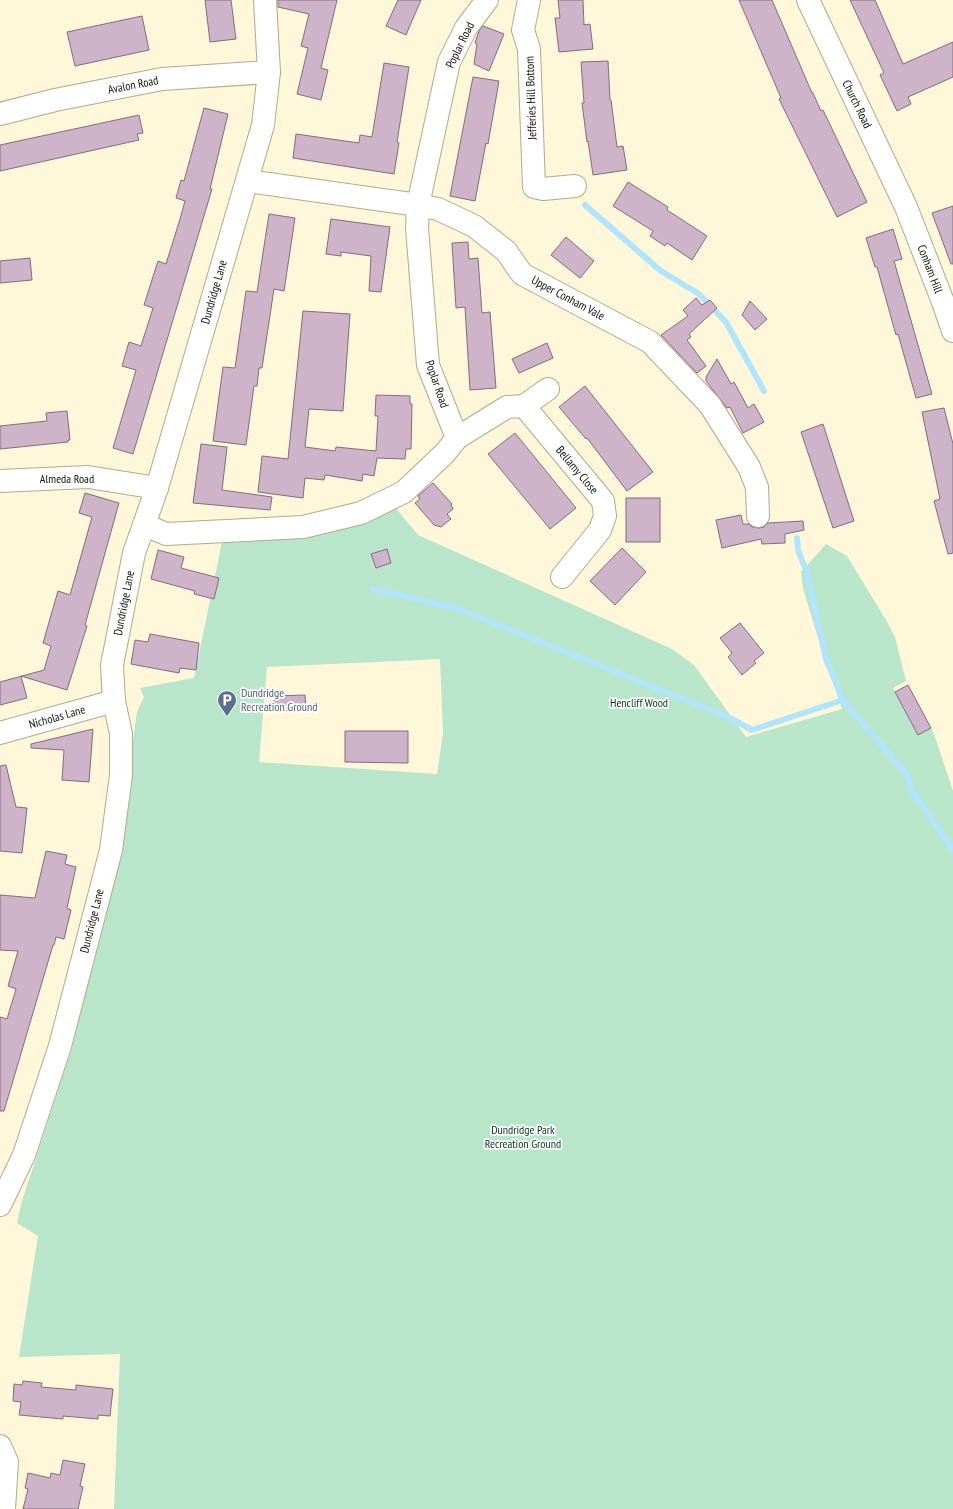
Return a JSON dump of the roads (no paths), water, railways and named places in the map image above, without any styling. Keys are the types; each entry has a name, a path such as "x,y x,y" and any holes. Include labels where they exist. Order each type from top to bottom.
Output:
{"street":[{"name":"Dundridge Lane","path":"0,1205 24,1155 60,1046 111,850 121,775 121,734 114,700 112,665 134,553 157,488 262,125 269,72 265,0"},
{"name":"Poplar Road","path":"457,438 428,365 417,228 418,205 449,62 466,28 487,0"},
{"name":"Jefferies Hill Bottom","path":"528,0 523,30 529,49 534,187 544,189 575,186"},
{"name":"Church Road","path":"808,0 906,207"},
{"name":"Avalon Road","path":"0,114 55,100 162,79 269,72"},
{"name":"Upper Conham Vale","path":"247,181 418,205 438,210 474,226 506,251 522,274 650,342 710,405 749,467 757,487 758,516"},
{"name":"Conham Hill","path":"906,207 944,302 953,331"},
{"path":"144,525 166,534 303,527 361,513 404,492 445,454 457,438 507,406 524,406 548,389"},
{"name":"Bellamy Close","path":"524,406 603,501 605,516 600,530 562,577"},
{"name":"Almeda Road","path":"0,481 88,477 157,488"},
{"name":"Nicholas Lane","path":"0,733 114,700"},
{"path":"0,1446 6,1462 4,1509"}],"waterway":[{"path":"585,205 661,271 699,294 726,322 764,391"},
{"path":"797,538 798,550 807,573 826,659 843,700 908,776 911,790 953,850"},
{"path":"373,589 459,609 728,717 752,730 843,700"}],"place":[{"name":"Dundridge Recreation Ground","path":"227,717"}],"park label":[{"name":"Hencliff Wood","path":"639,703"},
{"name":"Dundridge Park Recreation Ground","path":"523,1137"}]}
